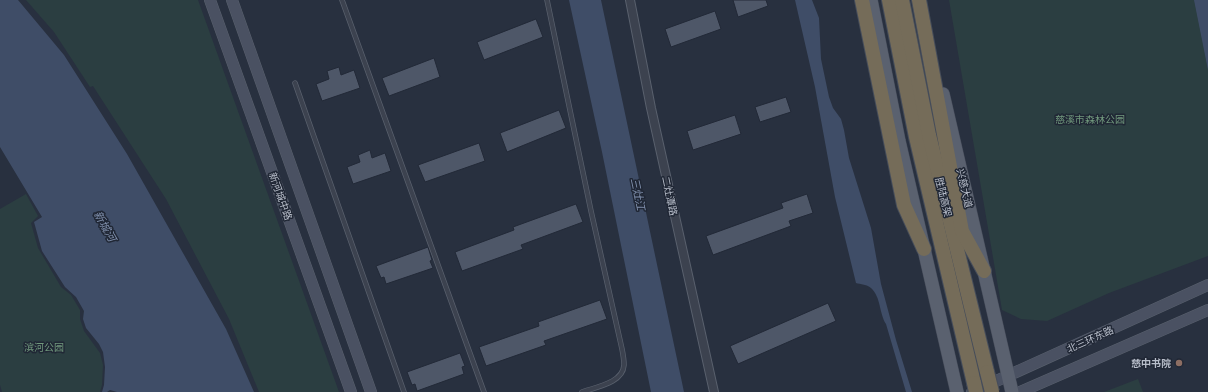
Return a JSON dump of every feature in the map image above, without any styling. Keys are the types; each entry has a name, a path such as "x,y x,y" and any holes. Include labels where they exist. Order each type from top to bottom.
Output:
{"highway":[{"path":"862,0 904,205 924,249"},
{"name":"胜陆高架","path":"889,0 916,137 976,392"},
{"name":"胜陆高架","path":"902,0 929,135 992,392"},
{"path":"921,0 962,231 984,271"}],"main road":[{"path":"871,0 899,141 957,392"},
{"name":"兴慈大道","path":"921,0 1012,392"}],"street":[{"name":"新河城中路","path":"210,0 351,392"},
{"name":"新河城中路","path":"232,0 372,392"},
{"name":"二灶潭路","path":"630,0 651,108 714,392"},
{"name":"北三环东路","path":"972,392 1208,285"},
{"name":"北三环东路","path":"1020,392 1208,310"}],"lane":[{"path":"342,0 484,392"},
{"path":"547,0 622,349 624,365 621,375 615,380 582,392"},
{"path":"295,83 404,392"}],"green space":[{"path":"26,0 198,0 339,392 259,392 229,319 166,199 93,86 90,87 54,32"},
{"name":"慈溪市森林公园","path":"949,0 1208,0 1208,256 1109,293 1047,321 1021,319 1002,310"},
{"name":"滨河公园","path":"26,194 38,216 31,223 38,248 61,287 71,295 80,310 80,319 84,331 100,353 103,365 102,385 100,392 2,392 0,385 0,209"},
{"path":"1138,379 1143,392 1104,392"}],"water":[{"name":"新城河","path":"0,0 18,0 64,55 127,154 226,329 254,392 117,392 110,390 107,392 102,392 105,367 103,352 99,344 86,328 83,319 84,311 76,297 65,287 42,251 34,222 42,217 0,147"},
{"name":"三灶江","path":"569,0 601,0 684,392 651,392"},
{"path":"795,0 812,0 819,18 821,59 829,97 833,108 841,119 849,158 871,228 881,284 912,392 906,392 877,296 870,287 856,283 835,197 815,87"},
{"path":"1194,0 1208,0 1208,70"}],"building":[{"path":"733,0 766,0 768,6 738,17"},
{"path":"715,11 721,29 671,47 665,29"},
{"path":"536,19 543,37 484,60 477,42"},
{"path":"434,58 440,77 389,96 382,78"},
{"path":"339,67 341,75 354,70 360,88 322,101 316,84 329,79 327,71"},
{"path":"786,97 791,112 760,122 755,107"},
{"path":"559,110 566,128 507,152 500,133"},
{"path":"735,115 741,134 693,150 687,131"},
{"path":"479,143 485,161 425,182 418,165"},
{"path":"370,150 372,158 385,153 391,171 353,184 347,167 360,162 358,155"},
{"path":"807,194 813,213 789,221 791,226 713,255 706,236 783,208 781,203"},
{"path":"576,204 583,222 521,245 523,249 462,271 455,252 514,230 513,227"},
{"path":"428,247 432,260 430,261 433,268 386,284 384,277 381,278 376,266"},
{"path":"600,300 607,319 544,341 546,345 486,366 479,347 539,326 538,322"},
{"path":"828,303 836,321 738,364 730,346"},
{"path":"460,353 465,366 462,367 464,374 417,391 415,384 412,385 407,372"}],"place":[{"name":"慈中书院","path":"1179,363"}]}
